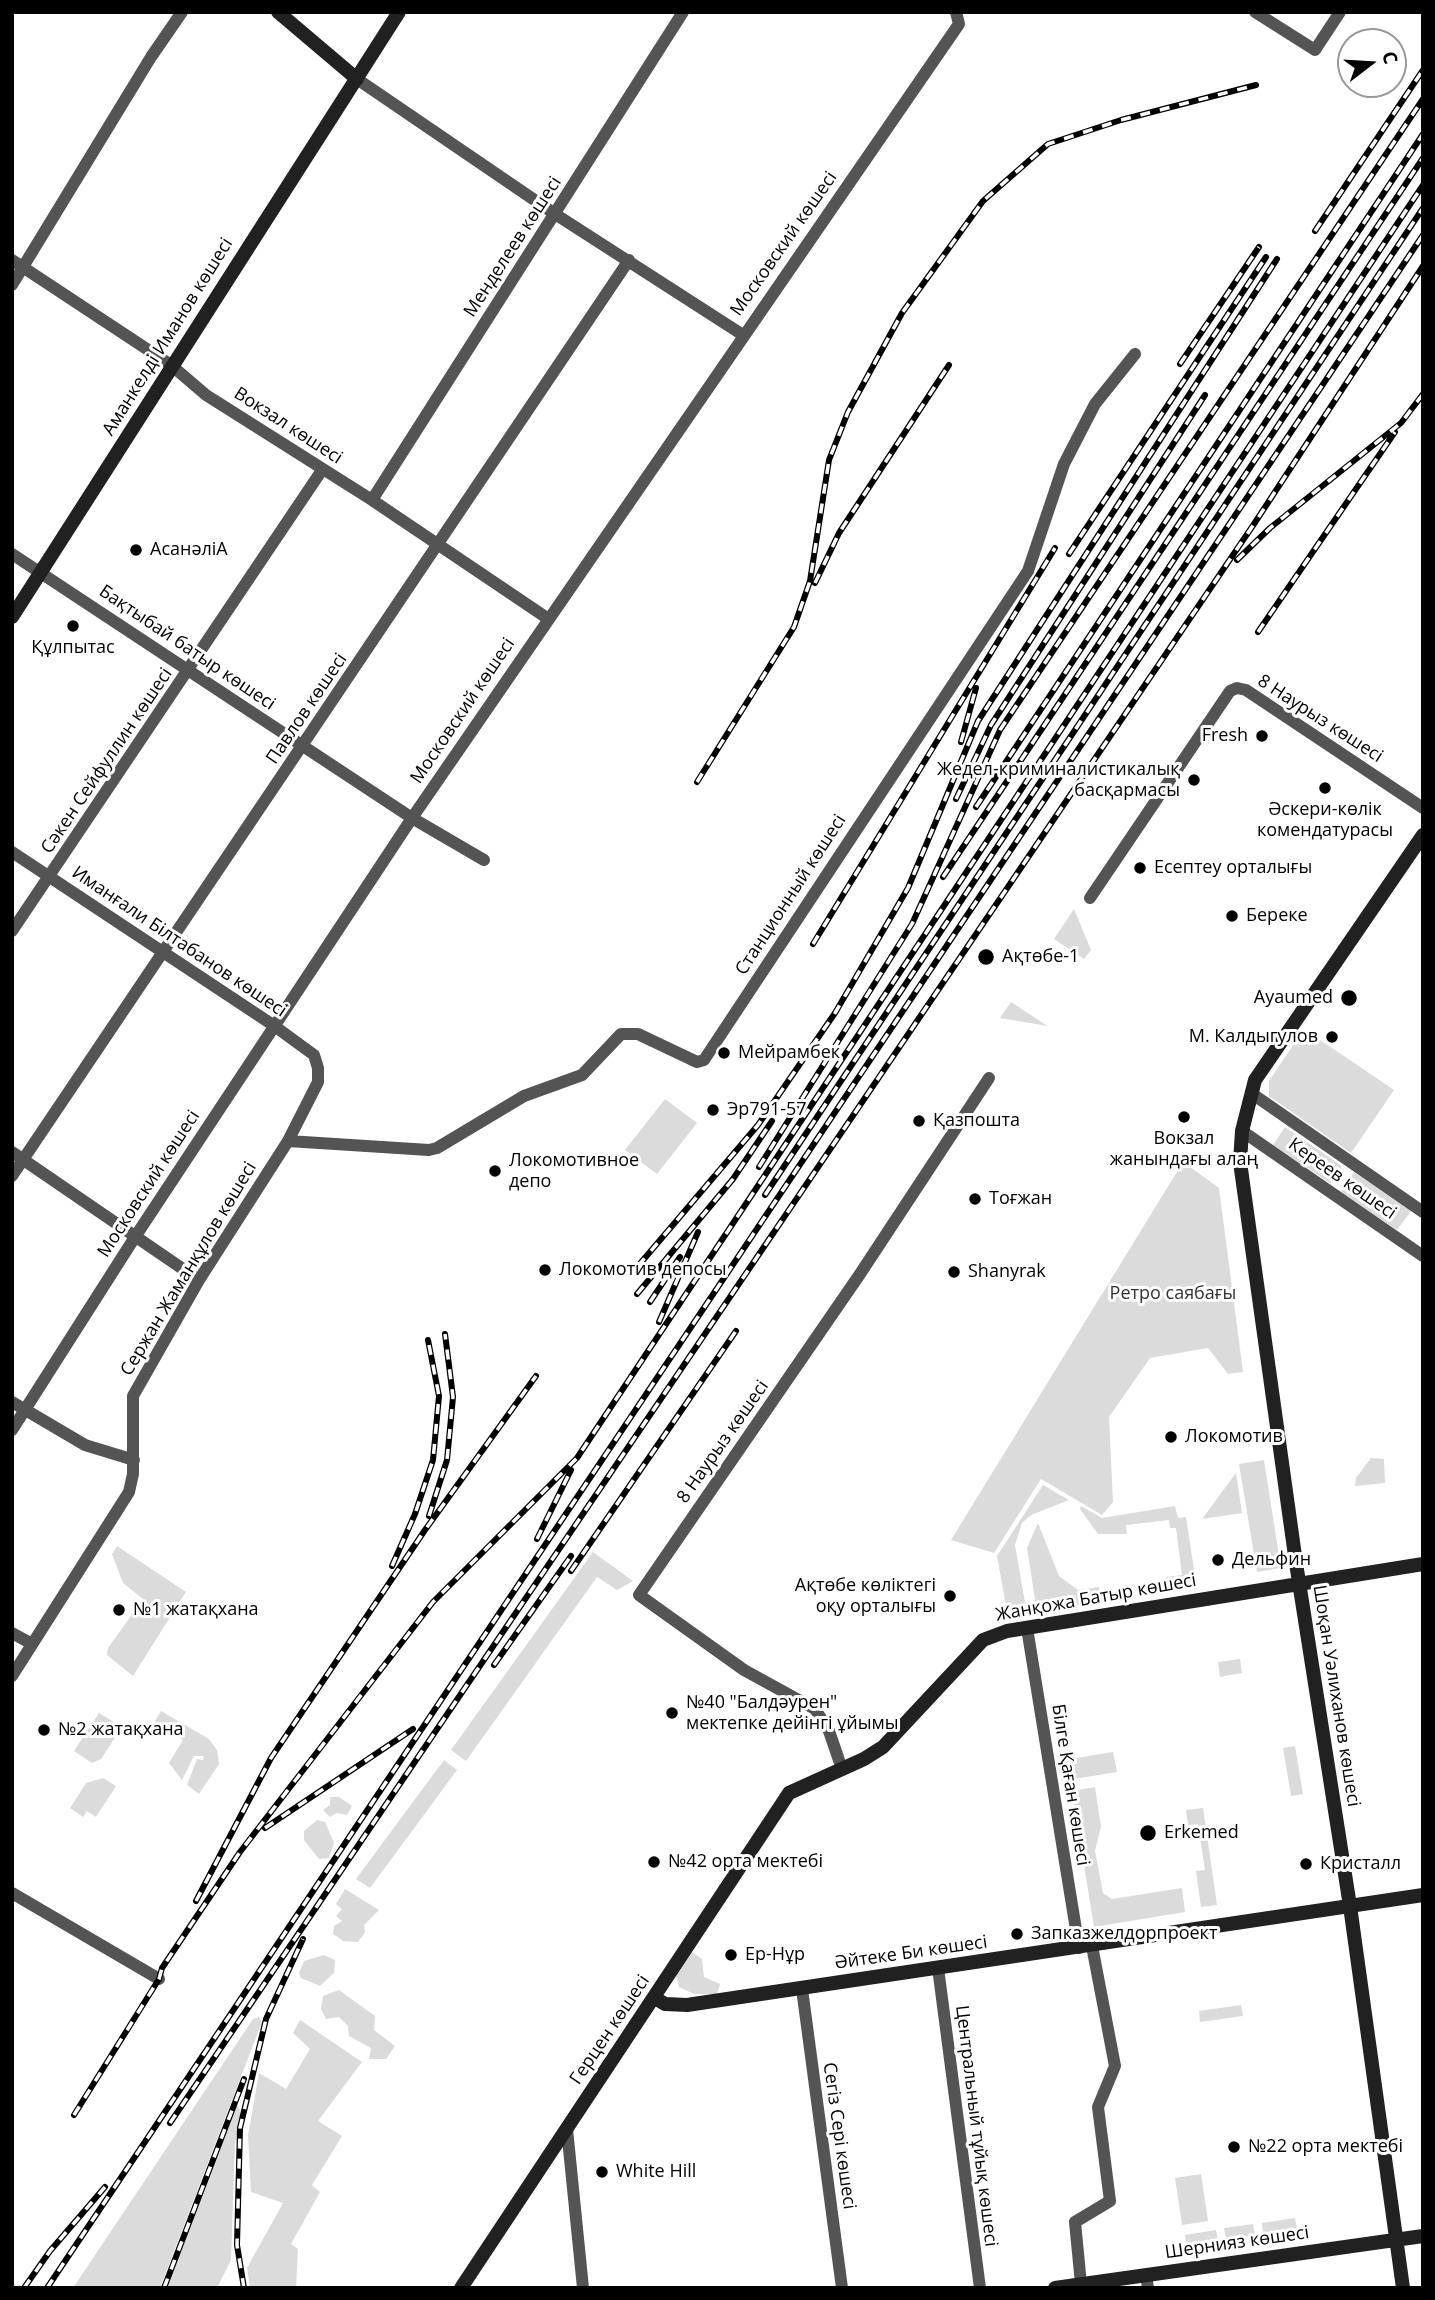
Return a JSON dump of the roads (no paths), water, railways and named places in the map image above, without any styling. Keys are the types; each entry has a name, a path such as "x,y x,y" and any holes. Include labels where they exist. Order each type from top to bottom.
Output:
{"street":[{"path":"12,285 18,264 182,12"},
{"path":"278,12 357,79 555,214 743,335"},
{"name":"Аманкелді Иманов көшесі","path":"12,617 399,12"},
{"name":"Менделеев көшесі","path":"372,500 683,12"},
{"path":"1255,12 1315,50 1340,12"},
{"name":"Московский көшесі","path":"12,1430 273,1024 958,18"},
{"name":"Павлов көшесі","path":"12,1176 18,1156 165,953 629,260"},
{"name":"Вокзал көшесі","path":"18,264 171,365 206,395 372,500 547,618"},
{"name":"Станционный көшесі","path":"288,1141 429,1150 438,1148 524,1096 582,1075 621,1034 638,1034 697,1062 704,1060 1028,571 1063,464 1096,404 1135,354"},
{"name":"Сәкен Сейфуллин көшесі","path":"12,931 322,470"},
{"name":"Бақтыбай батыр көшесі","path":"12,554 412,818 484,860"},
{"name":"8 Наурыз көшесі","path":"1090,898 1230,691 1237,688 1246,690 1423,808"},
{"name":"Шоқан Уәлиханов көшесі","path":"1403,2288 1350,1906 1299,1583 1242,1182 1241,1131 1251,1093 1261,1072 1423,835"},
{"name":"Иманғали Білтабанов көшесі","path":"12,852 273,1024 314,1055 318,1068"},
{"name":"Сержан Жаманқұлов көшесі","path":"12,1676 129,1492 134,1460 133,1396 199,1280 288,1141 318,1082 318,1068"},
{"name":"8 Наурыз көшесі","path":"842,1769 829,1731 815,1709 744,1670 639,1595 860,1274 989,1078"},
{"name":"Кереев көшесі","path":"1251,1093 1423,1212"},
{"name":"Кереев көшесі","path":"1241,1131 1423,1255"},
{"path":"18,1156 199,1280"},
{"path":"12,1402 85,1445 134,1460"},
{"name":"Жанқожа Батыр көшесі","path":"789,1793 883,1747 983,1640 1027,1628 1423,1564"},
{"name":"Білге Қаған көшесі","path":"1027,1628 1085,1947 1115,2066 1098,2108 1110,2202 1075,2222 1081,2284"},
{"path":"12,1633 32,1644"},
{"name":"Герцен көшесі","path":"461,2288 789,1793"},
{"path":"12,1893 159,1979"},
{"name":"Әйтеке Би көшесі","path":"655,1998 665,2004 687,2005 1423,1895"},
{"name":"Центральный тұйық көшесі","path":"938,1968 980,2288"},
{"name":"Сегіз Сері көшесі","path":"802,1989 842,2288"},
{"path":"567,2129 583,2288"},
{"name":"Шернияз көшесі","path":"1055,2288 1147,2281 1423,2236"}],"railway":[{"path":"1315,231 1423,70"},
{"path":"697,782 794,627 810,581 829,460 848,412 902,313 983,201 1048,144 1121,120 1256,85"},
{"path":"759,1167 912,924 1000,730 1423,99"},
{"path":"976,807 1423,134"},
{"path":"943,877 1423,158"},
{"path":"74,2115 159,1979 162,1968 240,1852 433,1602 577,1458 1423,185"},
{"path":"765,1195 1423,208"},
{"path":"47,2288 1423,235"},
{"path":"1180,364 1259,247"},
{"path":"1069,554 1266,257"},
{"path":"638,1266 758,1125 835,1013 908,888 978,721 1277,259"},
{"path":"170,2123 1254,524 1423,266"},
{"path":"815,583 839,533 949,365"},
{"path":"1237,560 1270,528 1401,423 1423,394"},
{"path":"956,799 991,725 1205,395"},
{"path":"1258,632 1395,432"},
{"path":"813,944 1055,548"},
{"path":"961,742 976,688"},
{"path":"637,1294 733,1179 772,1121"},
{"path":"659,1322 698,1232"},
{"path":"650,1302 680,1257"},
{"path":"571,1571 736,1331"},
{"path":"429,1516 447,1460 453,1397 445,1334"},
{"path":"392,1566 415,1514 433,1460 439,1396 428,1340"},
{"path":"196,1901 271,1758 425,1530 536,1376"},
{"path":"537,1539 571,1470"},
{"path":"494,1665 571,1556"},
{"path":"265,1828 413,1729"},
{"path":"244,2288 237,2245 240,2128 266,2019 303,1939"},
{"path":"164,2288 244,2079"},
{"path":"24,2288 50,2251 105,2187"}],"place":[{"name":"АсанәліА","path":"136,550"},
{"name":"Құлпытас","path":"73,626"},
{"name":"Fresh","path":"1262,736"},
{"name":"Жедел-криминалистикалық басқармасы","path":"1194,780"},
{"name":"Әскери-көлік комендатурасы","path":"1325,788"},
{"name":"Есептеу орталығы","path":"1140,868"},
{"name":"Береке","path":"1232,916"},
{"name":"Ақтөбе-1","path":"986,957"},
{"name":"Ayaumed","path":"1349,998"},
{"name":"М. Калдыгулов","path":"1332,1037"},
{"name":"Мейрамбек","path":"724,1053"},
{"name":"Эр791-57","path":"713,1110"},
{"name":"Вокзал жанындағы алаң","path":"1184,1117"},
{"name":"Қазпошта","path":"919,1121"},
{"name":"Локомотивное депо","path":"495,1171"},
{"name":"Тоғжан","path":"975,1199"},
{"name":"Локомотив депосы","path":"545,1270"},
{"name":"Shanyrak","path":"954,1272"},
{"name":"Локомотив","path":"1171,1437"},
{"name":"Дельфин","path":"1218,1560"},
{"name":"Ақтөбе көліктегі оқу орталығы","path":"950,1596"},
{"name":"№1 жатақхана","path":"119,1610"},
{"name":"№40 \"Балдәурен\" мектепке дейінгі ұйымы","path":"672,1713"},
{"name":"№2 жатақхана","path":"44,1730"},
{"name":"Erkemed","path":"1148,1833"},
{"name":"№42 орта мектебі","path":"654,1862"},
{"name":"Кристалл","path":"1306,1864"},
{"name":"Запказжелдорпроект","path":"1017,1934"},
{"name":"Ер-Нұр","path":"731,1955"},
{"name":"№22 орта мектебі","path":"1234,2147"},
{"name":"White Hill","path":"602,2172"}],"park label":[{"name":"Ретро саябағы","path":"1173,1294"}]}
